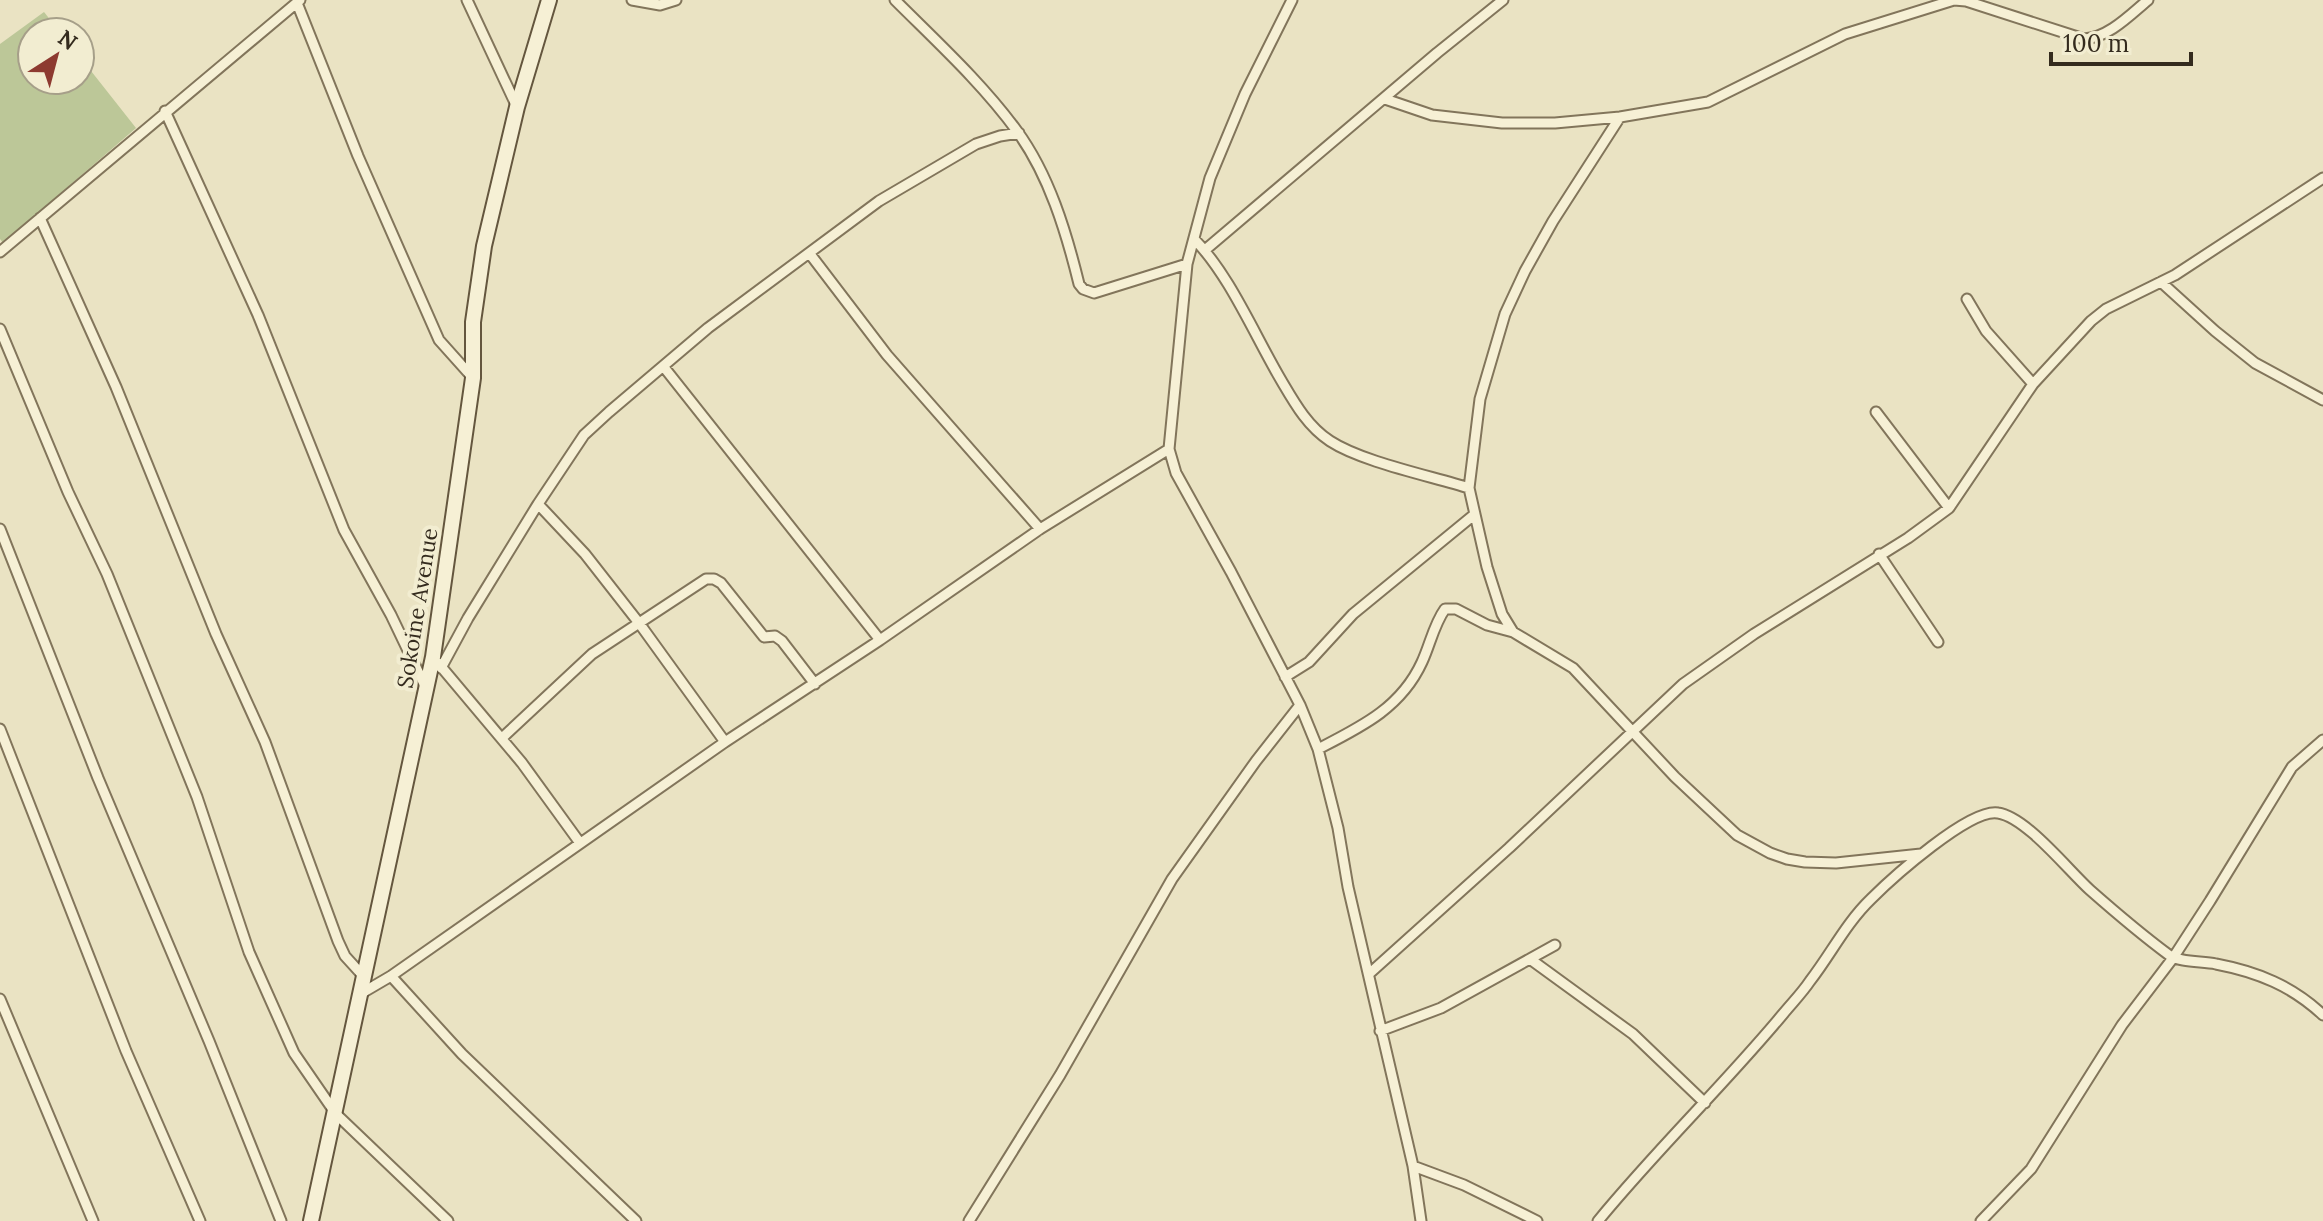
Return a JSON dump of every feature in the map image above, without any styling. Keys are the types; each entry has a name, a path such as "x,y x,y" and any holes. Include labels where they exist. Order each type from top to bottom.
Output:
{"street":[{"path":"467,0 517,107"},
{"name":"Sokoine Avenue","path":"311,1221 426,688 437,663 473,378 473,322 477,285 517,107 549,0"},
{"path":"632,0 660,5 676,0"},
{"path":"895,0 995,103 1019,133 1059,210 1083,289 1094,293 1187,264"},
{"path":"1292,0 1245,94 1210,178 1187,264 1169,449 1176,473 1300,705 1318,749 1413,1166 1421,1221"},
{"path":"1205,250 1503,0"},
{"path":"1385,99 1432,115 1502,123 1555,123 1620,117 1708,102 1845,34 1954,0 1966,1 2084,39 2094,39 2112,29 2148,0"},
{"path":"0,252 298,1 358,156 439,340 473,378"},
{"path":"165,111 268,339 344,530 391,615 426,688"},
{"path":"1513,632 1493,591 1469,488 1480,399 1505,314 1553,221 1620,117"},
{"path":"580,843 502,738 437,663 584,435 708,328 879,201 976,144 1019,133"},
{"path":"1370,973 1509,848 1683,684 1719,657 1908,538 1949,508 2033,384 2106,309 2161,282 2323,178"},
{"path":"40,218 116,387 216,634 265,742 338,941 363,985 391,976 725,742 1040,529 1169,449"},
{"path":"1194,239 1205,250 1298,410 1317,431 1331,442 1355,453 1469,488"},
{"path":"810,254 887,355 1040,529"},
{"path":"2161,282 2255,363 2323,400"},
{"path":"1967,299 1986,331 2033,384"},
{"path":"0,329 68,492 107,574 177,746 249,952 294,1053 336,1114 448,1221"},
{"path":"663,366 880,640"},
{"path":"1876,412 1949,508"},
{"path":"538,504 585,554 725,742"},
{"path":"1285,677 1309,662 1353,614 1475,514"},
{"path":"0,529 98,778 281,1221"},
{"path":"1879,554 1938,642"},
{"path":"502,738 592,654 700,581 714,579 721,583 760,633 782,641 815,684"},
{"path":"1318,749 1377,718 1403,693 1422,662 1445,609 1456,609 1487,625 1513,632 1573,668 1632,732 1737,835 1770,853 1787,859 1836,863 1921,854"},
{"path":"969,1221 1060,1075 1172,879 1300,705"},
{"path":"0,729 132,1066 200,1221"},
{"path":"1981,1221 2031,1169 2122,1025 2173,958 2292,767 2323,740"},
{"path":"1598,1221 1809,983 1850,922 1870,899 1921,854 1982,813 2000,812 2032,833 2090,890 2173,958 2217,964 2267,978 2292,989 2323,1015"},
{"path":"1380,1031 1441,1008 1555,945"},
{"path":"1530,959 1633,1034 1705,1103"},
{"path":"391,976 462,1054 636,1221"},
{"path":"0,999 93,1221"},
{"path":"1413,1166 1464,1185 1537,1221"}],"green space":[{"path":"16,32 16,96 96,96 96,77 136,128 3,243 0,239 0,44"}]}
